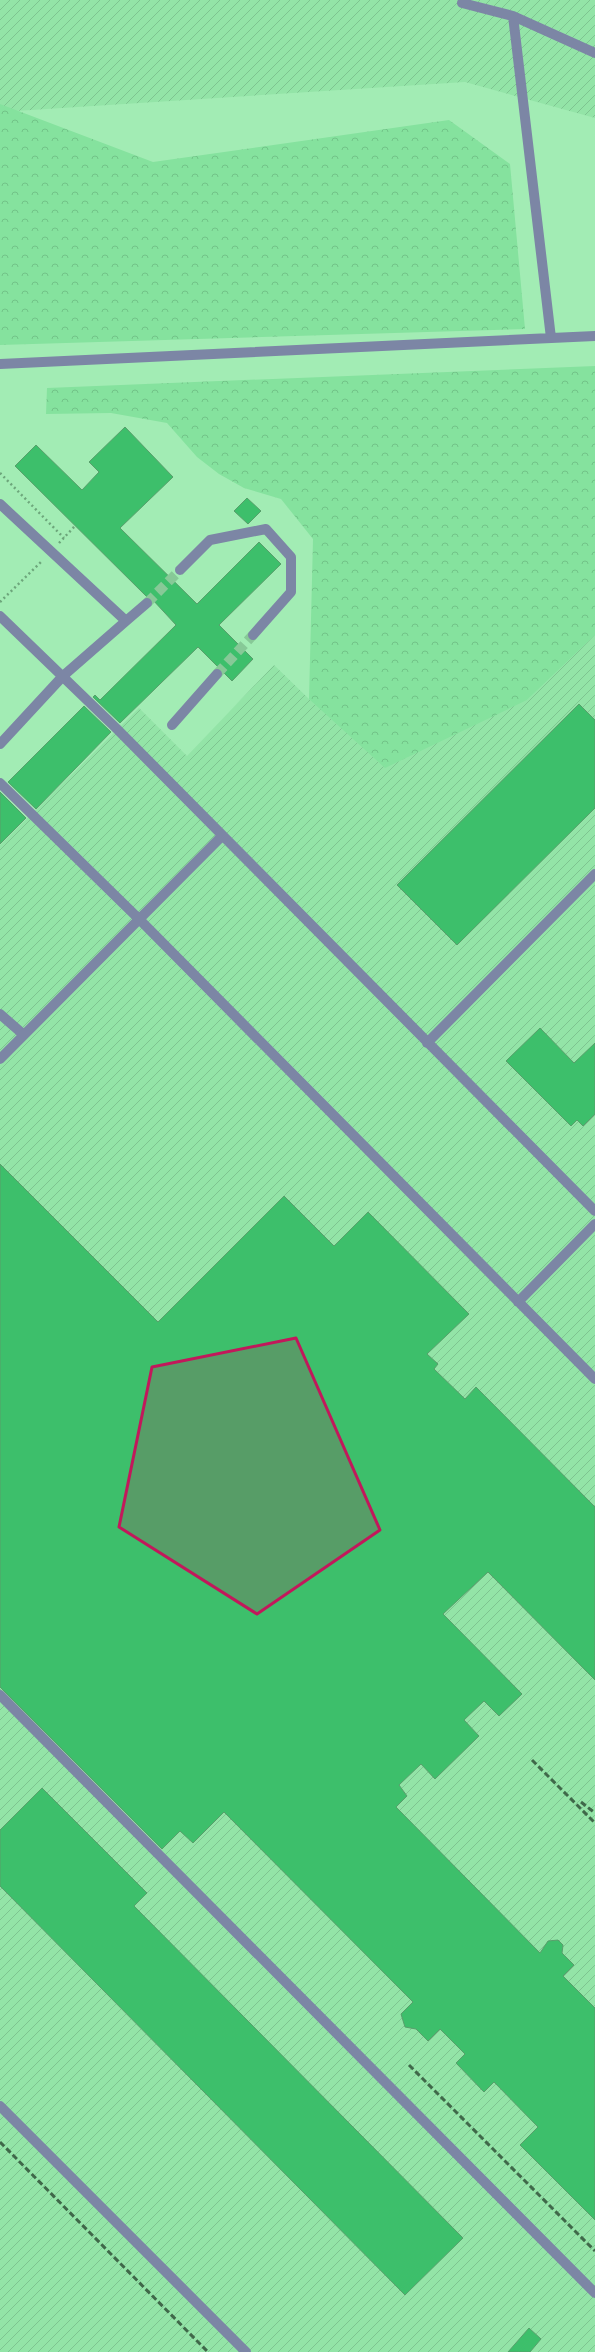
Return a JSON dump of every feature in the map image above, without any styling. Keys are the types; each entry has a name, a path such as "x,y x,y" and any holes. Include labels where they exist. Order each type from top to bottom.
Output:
{"lane":[{"path":"462,3 513,16 595,53"},
{"path":"513,16 551,338"},
{"path":"0,364 595,336"},
{"path":"0,504 126,621"},
{"path":"180,570 210,540 266,529 291,557 291,592 253,635"},
{"path":"0,744 62,676 147,603"},
{"path":"0,616 62,676 595,1211"},
{"path":"172,725 217,674"},
{"path":"0,783 139,918 595,1379"},
{"path":"0,1059 222,836"},
{"path":"427,1043 595,874"},
{"path":"0,1014 24,1036"},
{"path":"518,1302 595,1224"},
{"path":"0,1695 595,2293"},
{"path":"0,2106 246,2352"}],"path":[{"path":"0,473 64,538"},
{"path":"0,602 75,526"}],"highlighted area":[{"path":"296,1338 380,1530 257,1614 119,1527 152,1367"}],"shaded area":[{"path":"0,0 595,0 595,118 465,82 0,112"},
{"path":"595,635 595,2352 0,2352 0,845 139,708 187,756 274,665 309,699 527,700"}],"green space":[{"path":"0,104 153,162 449,120 510,164 525,329 0,345"},
{"path":"595,366 595,635 527,700 385,768 309,699 313,539 281,499 244,488 219,474 197,457 167,423 111,413 46,414 47,388"}],"building":[{"path":"125,427 173,477 120,528 197,604 259,542 281,564 219,625 253,659 232,681 198,647 120,723 93,697 95,695 100,700 176,625 152,599 147,597 15,466 36,445 82,490 99,472 89,462"},
{"path":"247,498 261,511 248,524 234,511"},
{"path":"579,704 595,720 595,808 457,945 397,885"},
{"path":"84,706 111,732 36,809 8,782"},
{"path":"0,792 26,818 0,844"},
{"path":"540,1028 574,1063 595,1043 595,1114 583,1126 577,1120 571,1126 506,1061"},
{"path":"0,1164 158,1322 284,1196 334,1246 368,1212 469,1314 427,1354 438,1364 434,1369 465,1399 476,1387 595,1507 595,1680 488,1572 443,1614 522,1694 499,1716 484,1701 464,1720 479,1736 435,1779 421,1764 399,1785 407,1796 396,1807 540,1953 548,1941 558,1940 563,1945 562,1953 574,1965 563,1976 595,2008 595,2220 520,2145 538,2127 494,2082 484,2092 456,2063 465,2054 440,2029 428,2041 416,2029 405,2027 401,2014 413,2002 224,1812 193,1843 180,1831 162,1849 0,1687"},
{"path":"42,1788 147,1893 134,1906 463,2238 405,2295 0,1886 0,1830"},
{"path":"529,2328 541,2339 530,2352 508,2352"}],"tunnel":[{"path":"147,603 180,570"},
{"path":"217,674 253,635"}],"railway":[{"path":"532,1760 595,1823"},
{"path":"581,1802 595,1813"},
{"path":"409,2065 595,2251"},
{"path":"0,2142 208,2352"}]}
